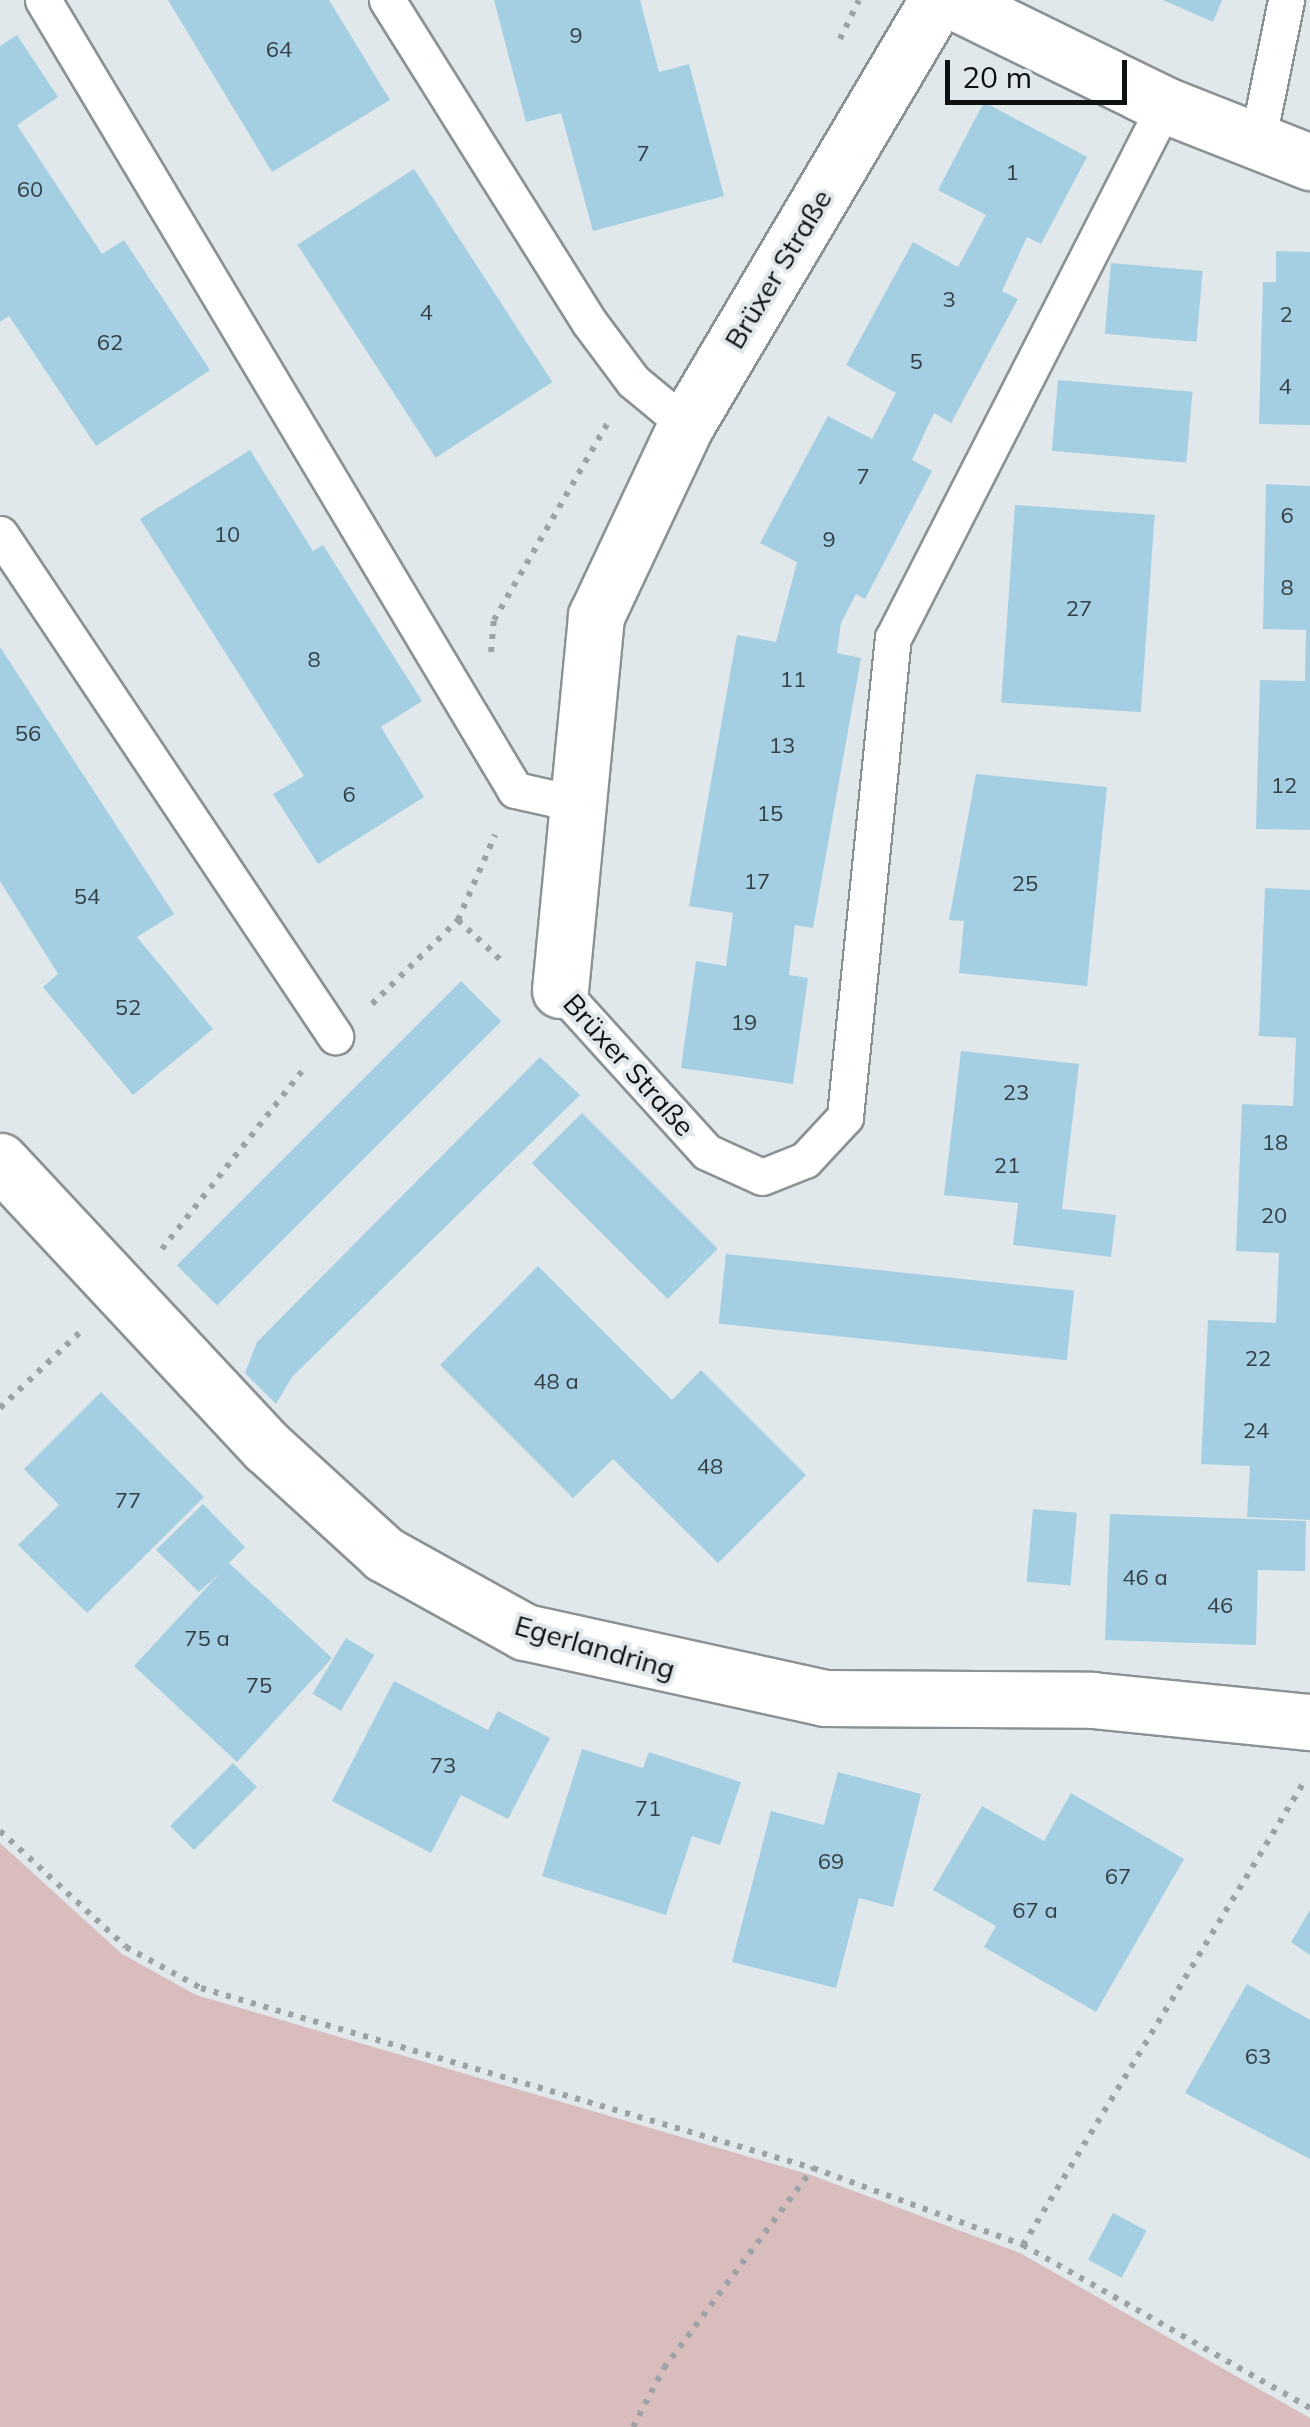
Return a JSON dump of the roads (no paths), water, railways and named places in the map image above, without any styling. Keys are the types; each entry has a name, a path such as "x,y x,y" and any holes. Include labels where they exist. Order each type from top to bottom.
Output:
{"street":[{"name":"Brüxer Straße","path":"560,990 573,803 596,616 686,425 937,0"},
{"path":"951,0 1165,104 1310,162"},
{"name":"Egerlandring","path":"0,1162 121,1293 384,1554 524,1632 824,1698 1092,1700 1310,1722"}],"lane":[{"path":"42,0 515,790 573,803"},
{"path":"386,0 589,322 633,381 686,425"},
{"path":"1257,143 1286,0"},
{"name":"Brüxer Straße","path":"560,990 707,1152 762,1178 805,1160 845,1117 893,638 1165,104"},
{"path":"0,534 335,1036"}]}
